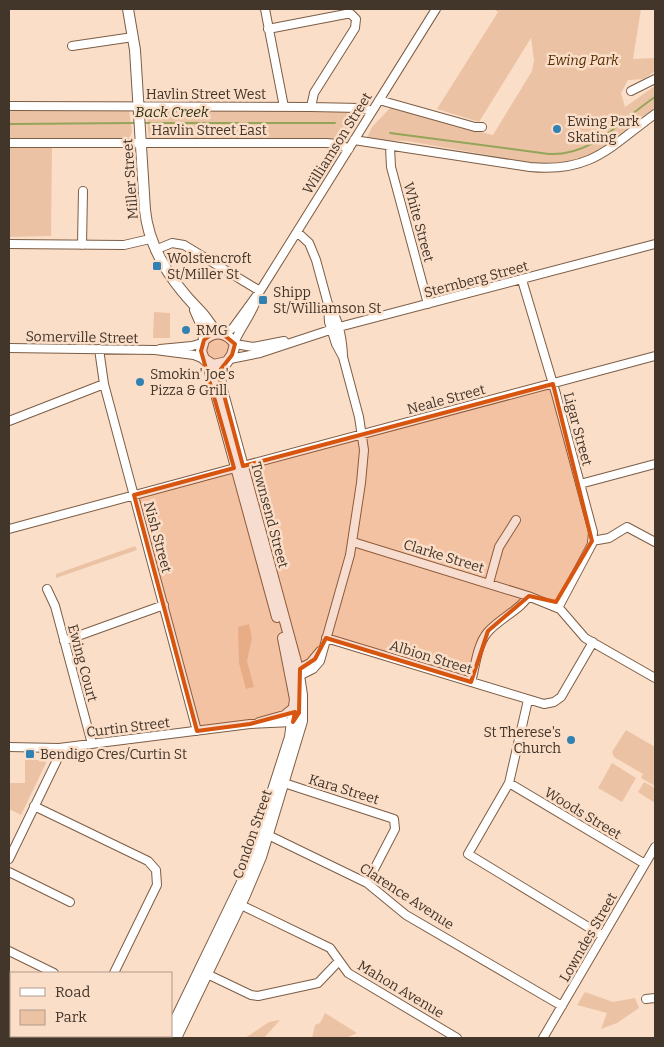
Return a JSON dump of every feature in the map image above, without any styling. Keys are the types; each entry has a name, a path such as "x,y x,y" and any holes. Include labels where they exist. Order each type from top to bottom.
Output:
{"main road":[{"name":"Miller Street","path":"128,9 133,36 146,217 150,239 155,250 193,305 221,334"},
{"name":"Miller Street","path":"193,305 203,328 203,341"},
{"path":"221,334 235,344 228,361 216,365 205,360 201,351 203,341 210,335 221,334"},
{"name":"Townsend Street","path":"205,360 239,467"},
{"name":"Townsend Street","path":"228,361 220,371 220,380 239,467 280,628 296,673"},
{"path":"293,722 299,713 296,673"},
{"name":"Condon Street","path":"264,834 293,722 296,673"},
{"name":"Condon Street","path":"176,1038 207,974 284,783 302,721 303,699 296,673"},
{"name":"Condon Street","path":"172,1027 237,903"}],"street":[{"path":"264,9 284,107"},
{"name":"Williamson Street","path":"221,334 233,328 260,291 436,9"},
{"path":"268,29 346,14 354,17 356,28 314,93 311,107"},
{"path":"72,46 133,36"},
{"path":"631,91 655,79"},
{"path":"379,100 475,127 482,127"},
{"name":"Havlin Street West","path":"9,106 139,111 311,107 360,108 372,111"},
{"path":"354,140 530,167 557,168 573,166 597,157 655,114"},
{"name":"Havlin Street East","path":"9,143 332,143 349,149"},
{"name":"White Street","path":"390,147 391,167 428,304"},
{"path":"82,245 83,191"},
{"path":"296,673 318,664 353,542 363,468 362,433 335,329 334,313 328,304 313,251 297,232"},
{"path":"9,244 124,245 150,239"},
{"path":"155,250 172,243 184,244 260,291"},
{"name":"Sternberg Street","path":"228,361 260,353 335,329 655,244"},
{"name":"Ligar Street","path":"522,280 553,384 593,532 592,542"},
{"name":"Williamson Street","path":"235,344 239,330 254,309 260,291"},
{"name":"Sternberg Street","path":"235,344 253,347 303,338"},
{"name":"Somerville Street","path":"9,348 156,350 192,346 203,341"},
{"name":"Nish Street","path":"99,350 104,384 197,731"},
{"name":"Somerville Street","path":"156,350 194,355 205,360"},
{"name":"Neale Street","path":"9,529 655,356"},
{"path":"9,421 104,384"},
{"path":"580,484 655,464"},
{"path":"489,583 500,547 516,520"},
{"path":"655,542 628,527 609,538 592,542 557,605 593,642 655,678"},
{"name":"Clarke Street","path":"353,542 557,605"},
{"name":"Ewing Court","path":"47,589 55,606 92,744"},
{"path":"471,682 485,636 503,617 525,602 528,596"},
{"path":"64,641 164,605"},
{"name":"Albion Street","path":"326,638 528,700"},
{"path":"593,642 558,700 546,704 528,700 509,783 465,855 603,936"},
{"name":"Curtin Street","path":"250,724 284,715 295,706"},
{"name":"Curtin Street","path":"9,747 59,748 250,724 293,722"},
{"path":"9,859 11,850 56,760 59,748"},
{"name":"Kara Street","path":"284,783 398,819 395,829 367,883"},
{"name":"Woods Street","path":"509,783 645,864"},
{"path":"34,806 148,861 156,870 157,885 114,972"},
{"name":"Clarence Avenue","path":"264,834 367,883 406,915 562,1006"},
{"name":"Lowndes Street","path":"543,1038 655,848"},
{"path":"9,872 70,902"},
{"name":"Mahon Avenue","path":"237,903 330,948 348,974 457,1038"},
{"path":"9,951 52,972"},
{"path":"207,974 251,995 258,996 318,983 339,961"},
{"path":"646,999 655,998"}],"highlighted area":[{"path":"213,333 224,335 235,344 232,355 221,369 220,380 243,466 553,384 592,541 556,602 529,596 488,631 471,682 326,638 315,659 300,669 299,713 293,722 295,712 250,724 197,731 134,495 234,468 201,351 204,340"}],"green space":[{"name":"Ewing Park","path":"494,9 641,9 633,59 655,58 655,71 644,79 628,80 621,93 625,107 655,86 655,112 612,146 572,165 546,165 407,141 370,140 367,138 372,127 390,108 493,135 532,71 534,60 531,38 479,122 437,109 498,12"},
{"path":"9,109 129,110 132,131 129,141 107,139 9,140"},
{"path":"150,109 356,111 359,114 352,131 343,142 333,140 154,142 149,138 148,119"},
{"path":"9,148 52,148 51,236 9,237"},
{"path":"154,312 170,313 170,338 153,338"},
{"path":"135,546 137,550 56,578 56,574"},
{"path":"249,624 252,638 247,661 254,687 246,689 239,663 238,627"},
{"path":"626,730 655,747 655,786 641,778 643,774 614,757 612,752"},
{"path":"25,760 46,760 46,763 21,815 9,809 9,783 25,783"},
{"path":"612,763 636,778 622,802 598,788"},
{"path":"644,782 655,788 655,803 638,792"},
{"path":"585,992 613,1002 635,998 639,1008 617,1023 601,1029 607,1013 577,1005"},
{"path":"325,1013 357,1033 346,1038 312,1038 315,1025 320,1023"},
{"path":"280,1020 264,1038 245,1038 269,1022"},
{"path":"33,1037 82,1037 82,1038"}],"waterway":[{"name":"Back Creek","path":"390,133 549,154 565,153 580,149 606,135 655,97"},
{"name":"Back Creek","path":"9,124 136,123"},
{"name":"Back Creek","path":"144,123 335,123"}],"place":[{"name":"Ewing Park Skating","path":"557,129"},
{"name":"Wolstencroft St/Miller St","path":"157,266"},
{"name":"Shipp St/Williamson St","path":"263,300"},
{"name":"RMG","path":"186,330"},
{"name":"Smokin' Joe's Pizza & Grill","path":"140,382"},
{"name":"St Therese's Church","path":"571,740"},
{"name":"Bendigo Cres/Curtin St","path":"30,754"}]}
